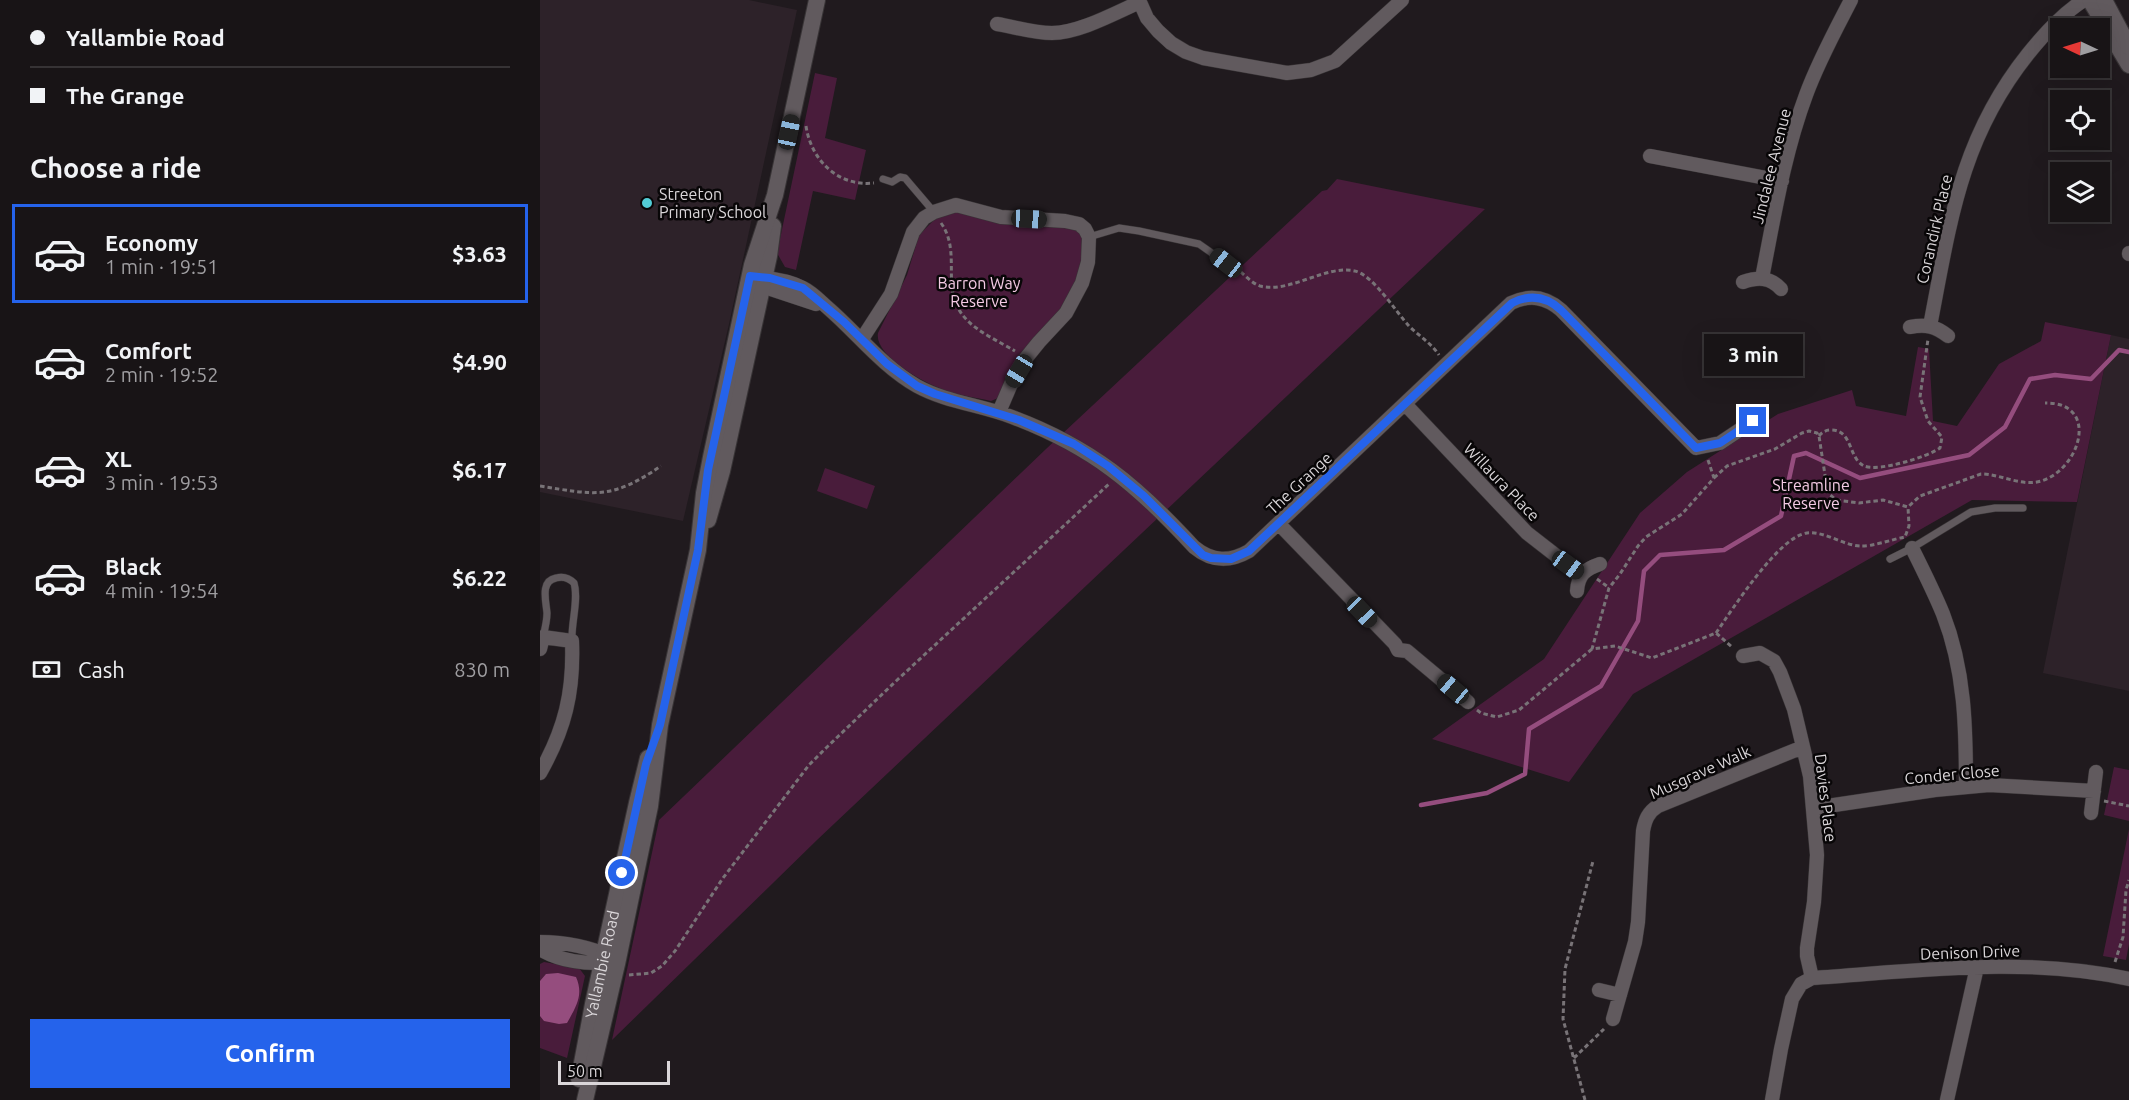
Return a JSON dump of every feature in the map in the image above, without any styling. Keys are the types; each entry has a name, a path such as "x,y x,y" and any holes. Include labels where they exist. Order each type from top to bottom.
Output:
{"street":[{"name":"Yallambie Road","path":"585,1100 639,794 646,764 660,725 698,550 708,470 759,280 817,0"},
{"path":"997,24 1054,33 1077,28 1139,1 1147,18 1158,31 1171,43 1186,52 1203,58 1287,74 1311,70 1335,61 1402,0"},
{"name":"Jindalee Avenue","path":"1762,278 1788,154 1806,96 1820,61 1851,0"},
{"name":"Corandirk Place","path":"1930,326 1957,192 1977,135 2014,72 2054,25 2084,0"},
{"path":"2090,0 2129,65"},
{"path":"2104,0 2129,47"},
{"path":"1650,156 1782,181"},
{"path":"862,339 891,294 913,232 924,219 934,212 956,205 1001,217 1073,222 1085,229 1089,237 1088,262 1082,283 1066,313 1026,358 999,412"},
{"path":"1743,282 1762,278 1771,280 1781,289"},
{"name":"The Grange","path":"759,280 787,282 803,288 827,307 887,364 917,386 945,397 999,412 1039,427 1074,444 1119,475 1144,496 1194,547 1203,555 1211,558 1231,559 1249,551 1512,303 1526,297 1544,299 1561,310 1696,448"},
{"path":"1910,327 1930,326 1948,336"},
{"name":"Willaura Place","path":"1405,404 1527,533 1581,575"},
{"path":"1696,448 1720,443 1753,421"},
{"path":"1279,524 1395,644 1398,650 1407,651 1468,702"},
{"path":"1912,548 1944,616 1954,648 1966,716 1966,787"},
{"path":"1577,591 1581,575 1585,570 1600,564"},
{"path":"540,773 555,746 569,702 572,641 542,643"},
{"name":"Davies Place","path":"1743,656 1760,652 1774,661 1794,709 1803,747 1814,808 1817,855 1816,885 1807,956 1812,978"},
{"name":"Musgrave Walk","path":"1613,1019 1635,942 1643,831 1649,813 1658,806 1803,747"},
{"path":"2091,813 2096,772"},
{"name":"Conder Close","path":"1814,808 1966,787 2021,786 2093,795"},
{"path":"540,942 559,943 610,963"},
{"path":"540,949 554,956 610,963"},
{"name":"Yallambie Road","path":"574,1100 610,963"},
{"path":"1947,1100 1977,967"},
{"name":"Denison Drive","path":"1812,978 1977,967 2045,967 2129,979"},
{"path":"1772,1100 1792,999 1801,984 1812,978"},
{"path":"1599,990 1620,995"}],"lane":[{"path":"884,179 891,182 900,177 905,178 934,212"},
{"path":"1089,237 1119,228 1150,233 1199,243 1226,263"},
{"path":"1890,559 1971,512 2023,507"},
{"path":"542,643 547,612 543,590 552,579 565,578 574,583 576,589 572,641"}],"path":[{"path":"806,125 812,147 829,170 848,181 858,183 871,183 884,179"},
{"path":"934,212 946,230 952,246 950,279 953,300 967,320 1026,358"},
{"path":"1226,263 1234,266 1254,283 1268,287 1295,283 1335,272 1354,270 1361,273 1374,284 1409,326 1432,346 1445,367"},
{"path":"1819,437 1824,431 1839,431 1849,442 1858,462 1877,468 1940,448 1942,437 1928,421 1920,397 1930,326"},
{"path":"1908,507 1920,496 1982,474 2033,483 2049,478 2067,463 2080,441 2078,423 2067,407 2045,403"},
{"path":"1592,649 1609,588 1638,546 1646,537 1682,514 1727,466 1774,449 1802,433 1814,432 1819,437 1829,494 1836,500 1859,503 1883,500 1908,507"},
{"path":"1696,448 1707,458 1714,478"},
{"path":"540,486 600,494 624,488 661,466"},
{"path":"610,963 640,975 651,973 662,966 675,951 729,870 809,765 895,682 1119,475"},
{"path":"1468,702 1480,713 1497,717 1519,710 1592,649 1615,646 1652,658 1716,633 1758,574 1794,536 1807,532 1861,546 1905,537 1909,526 1908,507"},
{"path":"1716,633 1743,656"},
{"path":"2093,795 2129,806"},
{"path":"1585,1100 1563,1019 1565,969 1593,861"},
{"path":"2111,975 2123,936 2126,890 2129,880"},
{"path":"1574,1058 1613,1019"}],"shaded area":[{"name":"Streeton Primary School","path":"540,0 749,0 797,10 729,324 683,521 540,492"},
{"path":"2111,335 2129,339 2129,691 2043,673"},
{"path":"558,973 576,977 579,990 576,1006 567,1023 559,1024 544,1021 540,1016 540,981 546,974"}],"green space":[{"path":"815,73 837,78 825,138 866,150 855,200 813,191 796,270 785,267 777,253"},
{"path":"1337,179 1485,209 817,840 612,1040 659,820 1046,449"},
{"name":"Barron Way Reserve","path":"954,212 1073,227 1082,235 1083,254 1074,288 1044,337 998,398 991,401 950,392 929,384 899,365 883,349 879,341 878,333 907,275 919,235 937,217"},
{"name":"Streamline Reserve","path":"2045,322 2111,335 2077,502 1972,500 1633,694 1569,782 1432,739 1544,659 1640,513 1687,472 1778,414 1852,390 1856,406 1906,416 1918,347 1929,349 1933,421 1957,426 1999,364 2041,341"},
{"path":"825,468 875,486 867,509 817,491"},
{"path":"2114,767 2129,770 2129,821 2104,815"},
{"path":"2129,829 2129,944 2126,960 2103,956"},
{"path":"544,962 579,968 585,976 567,1058 540,1048 540,964"}],"waterway":[{"path":"1421,805 1487,793 1525,774 1529,729 1601,686 1638,621 1644,571 1660,555 1724,550 1781,516 1794,456 1806,453 1860,478 1969,455 2005,427 2030,379 2055,375 2091,379 2119,350 2129,352"}],"place":[{"name":"Streeton Primary School","path":"647,203"}],"route":[{"path":"622,873 646,764 660,725 698,550 708,470 750,276 770,278 803,288 844,322 874,354 917,386 935,394 999,412 1039,427 1074,444 1108,466 1144,496 1203,555 1221,560 1231,559 1249,551 1512,303 1526,297 1544,299 1561,310 1696,448 1720,443 1753,421"}]}
